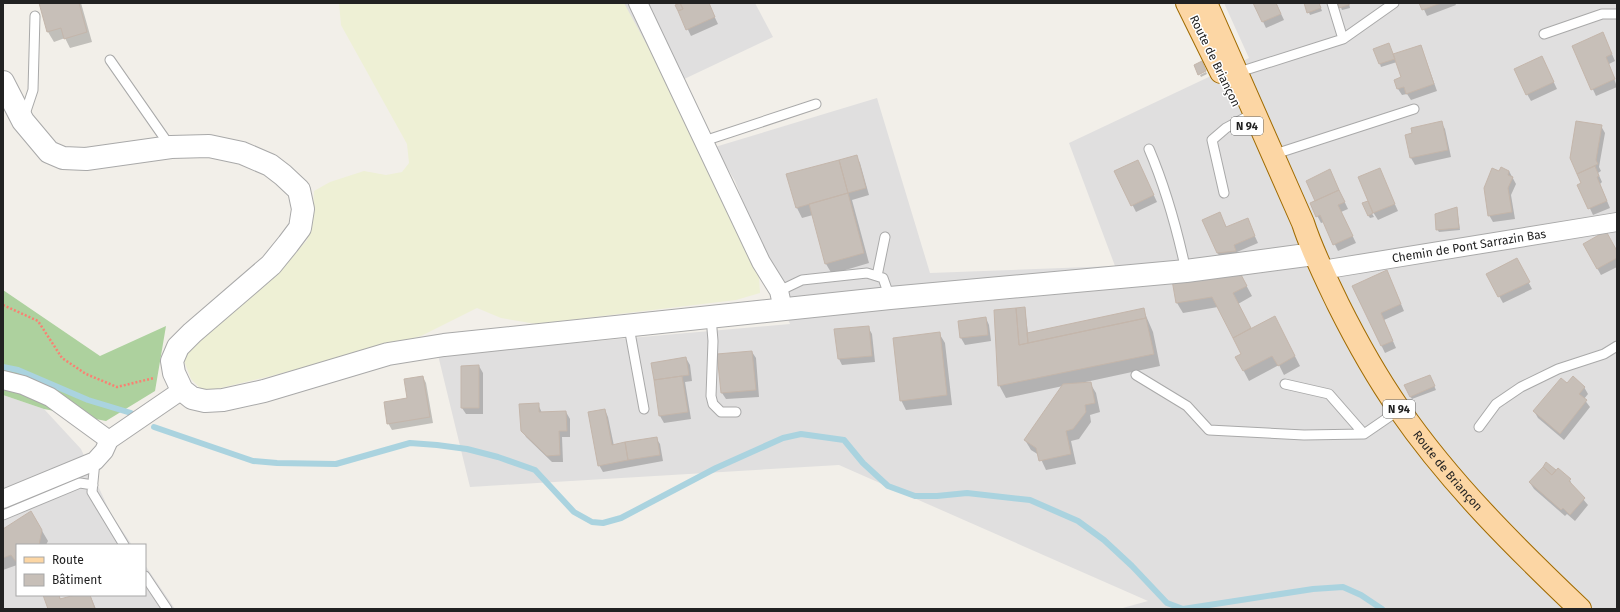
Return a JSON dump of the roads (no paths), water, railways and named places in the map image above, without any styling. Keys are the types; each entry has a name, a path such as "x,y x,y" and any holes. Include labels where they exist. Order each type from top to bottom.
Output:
{"main road":[{"name":"Route de Briançon","path":"1187,3 1230,76 1316,257 1373,368 1399,410 1470,498 1518,550 1580,609"},
{"name":"Route de Briançon","path":"1206,3 1230,76"}],"street":[{"path":"638,3 761,262 781,300"},
{"path":"3,82 23,121 49,152 63,158 86,159 171,147 209,146 242,154 270,165 284,175 299,190 303,209 300,228 271,265 192,333 178,347 172,361 178,382 192,398 205,401 223,400 264,391 388,354 444,345 629,327 710,317 781,300 890,298 1186,271 1316,257"},
{"name":"Chemin de Pont Sarrazin Bas","path":"1316,257 1617,222"},
{"path":"3,380 23,385 50,397 109,440"},
{"path":"3,499 95,460 104,451 109,440 178,382"}],"lane":[{"path":"1332,3 1343,39"},
{"path":"1230,76 1343,39 1394,3"},
{"path":"1544,34 1602,14 1617,14"},
{"path":"23,121 33,90 35,16"},
{"path":"110,60 171,147"},
{"path":"704,140 816,104"},
{"path":"1268,156 1414,109"},
{"path":"1224,193 1212,140 1226,128 1249,116"},
{"path":"1149,149 1159,172 1174,216 1186,271"},
{"path":"876,276 885,237"},
{"path":"781,300 802,280 867,273 883,278 890,298"},
{"path":"710,317 713,341 711,396 713,404 721,412 736,412"},
{"path":"629,327 644,409"},
{"path":"1479,427 1496,404 1521,386 1558,369 1604,354 1617,346"},
{"path":"1136,375 1187,406 1209,430 1304,435 1364,434 1399,410"},
{"path":"1285,384 1329,394 1364,434"},
{"path":"95,460 92,492 123,544"},
{"path":"3,515 80,483 93,485"},
{"path":"146,578 167,609"}],"waterway":[{"path":"3,367 18,370 88,400 131,413"},
{"path":"154,427 253,461 277,463 336,464 410,443 467,449 498,457 535,470 574,512 592,522 603,523 621,518 716,468 783,438 801,434 844,440 863,463 888,486 915,496 937,496 967,493 1030,500 1078,521 1104,540 1132,566 1167,603 1183,609 1313,589 1343,587 1361,595 1382,609"}]}
